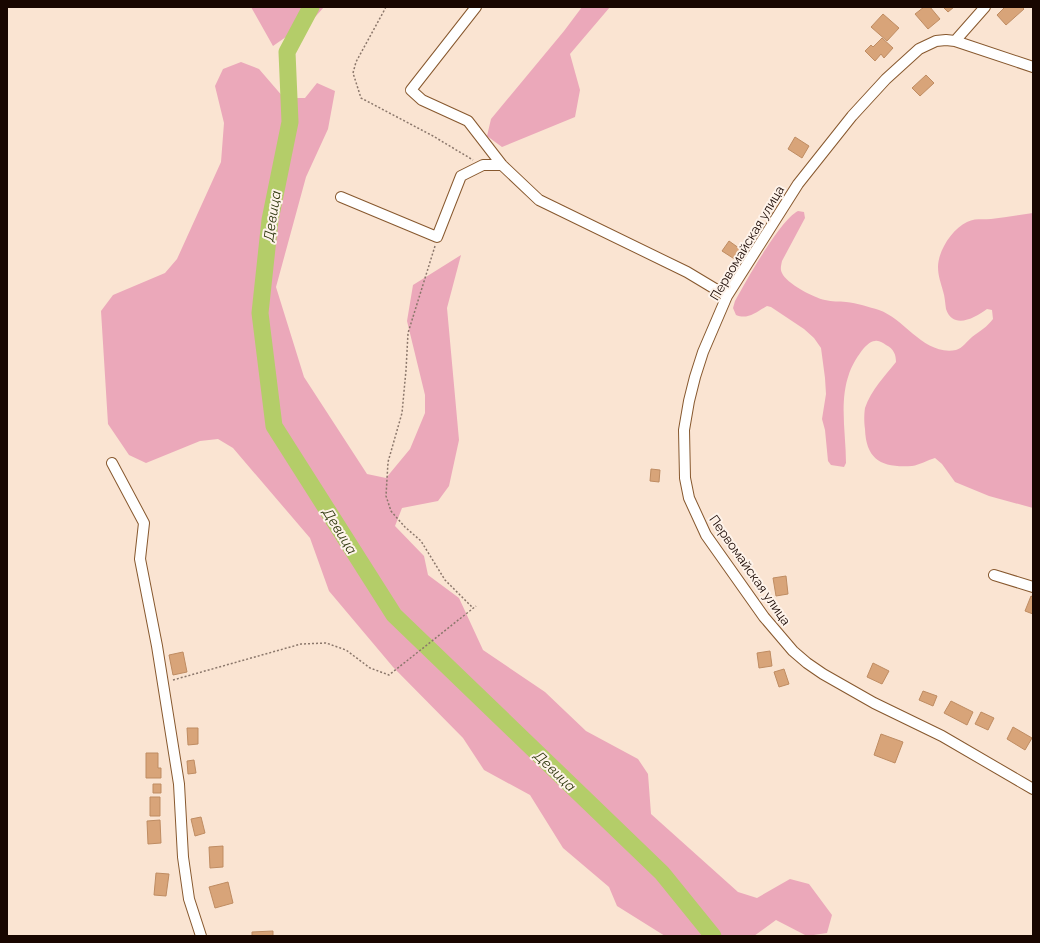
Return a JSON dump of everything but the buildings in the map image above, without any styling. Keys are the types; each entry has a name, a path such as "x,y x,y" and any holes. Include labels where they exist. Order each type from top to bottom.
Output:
{"street":[{"path":"476,7 411,90 422,100 468,121 502,165 539,200 687,272 727,296"},
{"path":"955,41 986,7"},
{"name":"Первомайская улица","path":"1033,67 955,41 946,40 936,41 920,49 886,79 852,116 798,184 727,296 703,352 695,376 684,430 685,478 689,498 706,535 764,617 793,651 823,674 874,703 942,736 1033,789"},
{"path":"341,197 437,237 461,176 483,166 502,165"},
{"path":"112,463 144,523 140,559 163,683 179,784 183,857 189,898 201,936"},
{"path":"994,575 1033,587"}],"path":[{"path":"386,7 356,62 353,74 361,98 432,136 483,166"},
{"path":"437,237 408,333 402,413 388,462 386,496 391,511 405,527 421,541 445,580 473,608"},
{"path":"163,683 301,644 326,643 346,650 370,668 389,675 476,606"}],"shaded area":[{"path":"251,7 324,7 316,16 273,46"},
{"path":"582,7 610,7 570,54 580,90 575,117 502,147 487,136 491,119"},
{"path":"241,62 259,69 284,98 305,98 317,83 335,91 328,129 306,177 276,287 304,377 367,474 386,478 410,449 425,413 425,395 407,321 413,285 461,255 447,308 459,440 449,486 438,501 402,508 395,526 424,556 428,575 459,598 483,650 545,692 586,731 638,759 648,774 651,814 738,892 757,898 790,879 809,884 832,915 827,933 807,936 776,920 754,936 665,936 617,906 609,887 563,848 530,795 484,770 463,738 393,667 329,591 310,538 233,448 218,439 200,441 146,463 129,455 108,424 101,311 113,295 165,273 177,259 221,162 224,123 215,86 223,69"},
{"path":"798,211 804,212 805,218 782,261 781,266 782,273 789,281 801,290 820,299 854,303 879,310 898,321 924,342 934,348 945,350 956,350 961,348 972,337 986,327 993,319 992,310 987,309 977,316 959,321 949,315 946,309 938,267 940,254 947,241 961,225 970,221 1033,213 1033,508 989,496 955,482 942,464 935,458 912,466 901,466 884,463 872,455 866,440 864,421 865,408 875,389 896,362 893,350 878,341 871,342 863,349 849,374 844,396 846,463 844,467 831,465 828,461 825,430 822,419 826,394 821,348 814,338 804,329 771,307 767,306 752,315 744,317 736,315 733,308 735,301 747,280 773,238 782,226"}],"waterway":[{"name":"Девица","path":"311,7 287,52 290,122 270,220 260,313 274,426 394,615 662,873 713,936"}]}
